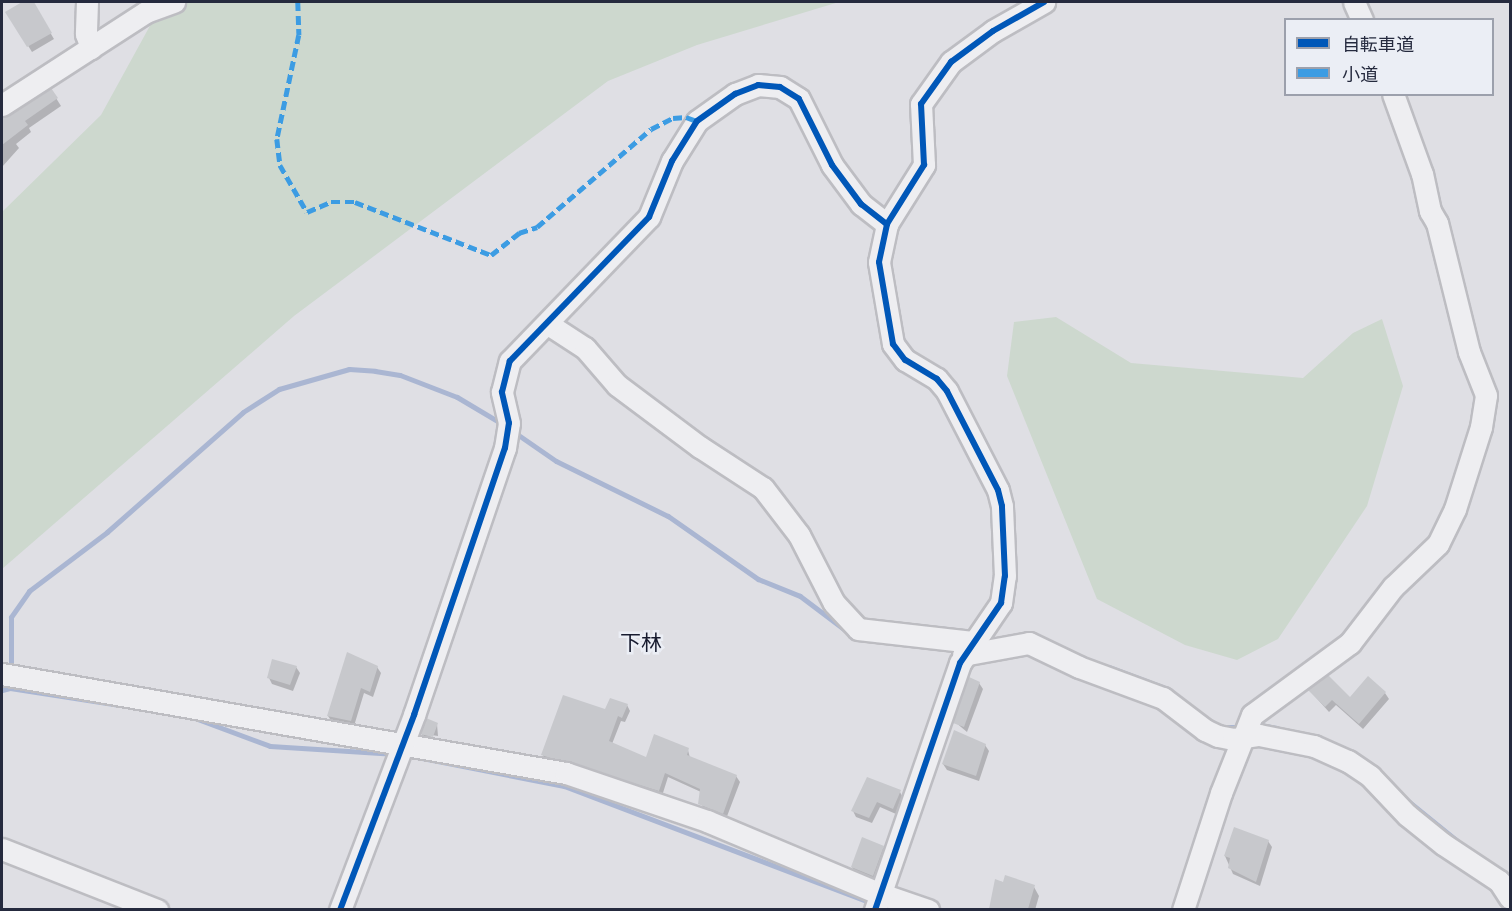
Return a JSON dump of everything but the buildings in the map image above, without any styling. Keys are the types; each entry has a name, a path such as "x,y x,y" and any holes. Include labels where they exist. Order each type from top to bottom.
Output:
{"street":[{"path":"87,2 86,34 91,48"},
{"path":"2,105 146,12 174,2"},
{"path":"878,901 968,649 994,615 1005,591 1002,506 992,477 947,391 937,379 905,360 893,344 879,262 887,224 924,165 921,104 951,62 993,31 1044,2"},
{"path":"1354,2 1361,18"},
{"path":"340,909 400,751 505,448 507,428 502,392 510,361 548,324 590,274 649,217 672,161 697,121 735,94 758,86 780,87 799,99 832,165 861,204 887,224"},
{"path":"1183,909 1221,793 1248,729 1272,698 1304,680 1350,643 1393,588 1438,544 1455,509 1481,427 1486,395 1469,352 1437,223 1430,212 1422,174 1394,96"},
{"path":"548,324 585,348 617,385 700,447 763,488 799,535 834,603 858,629 968,649 1029,643 1079,667 1163,698 1205,730 1233,739 1248,729"},
{"path":"7,674 400,751 566,773 707,821 878,901 928,909"},
{"path":"1248,729 1259,735 1314,746 1348,761 1370,776 1407,815 1443,844 1499,881 1510,898"},
{"path":"2,849 157,909"}],"shaded area":[{"path":"163,2 839,2 697,45 608,81 294,316 2,569 2,212 101,115"},
{"path":"1056,317 1131,363 1303,378 1353,333 1382,319 1403,386 1367,506 1278,639 1237,660 1185,645 1097,599 1007,376 1014,322"}],"waterway":[{"path":"11,671 11,617 29,591 107,532 243,412 279,389 349,369 375,371 400,375 457,397 504,425"},
{"path":"514,432 556,461 668,516 758,579 800,596 849,633"},
{"path":"1109,667 1165,688"},
{"path":"2,690 10,688 120,705"},
{"path":"192,717 270,746 396,754"},
{"path":"1254,724 1277,728"},
{"path":"1222,727 1242,727"},
{"path":"1321,739 1340,747"},
{"path":"417,757 564,786 872,903"},
{"path":"1403,797 1461,844"},
{"path":"1479,856 1508,876"}],"marked path":[{"path":"298,2 299,35 277,139 280,165 307,212 331,202 355,202 491,255 519,233 537,227 651,129 673,118 686,117 697,121"}],"cycle path":[{"path":"875,910 960,663 1001,603 1005,576 1002,506 998,490 947,391 937,379 905,360 893,344 879,262 887,224 924,165 921,104 951,62 993,31 1044,2"},
{"path":"340,910 414,715 505,448 509,423 502,392 510,361 649,217 672,161 697,121 735,94 758,85 780,87 799,99 832,165 861,204 887,224"}],"district":[{"name":"下林","path":"641,643"}]}
